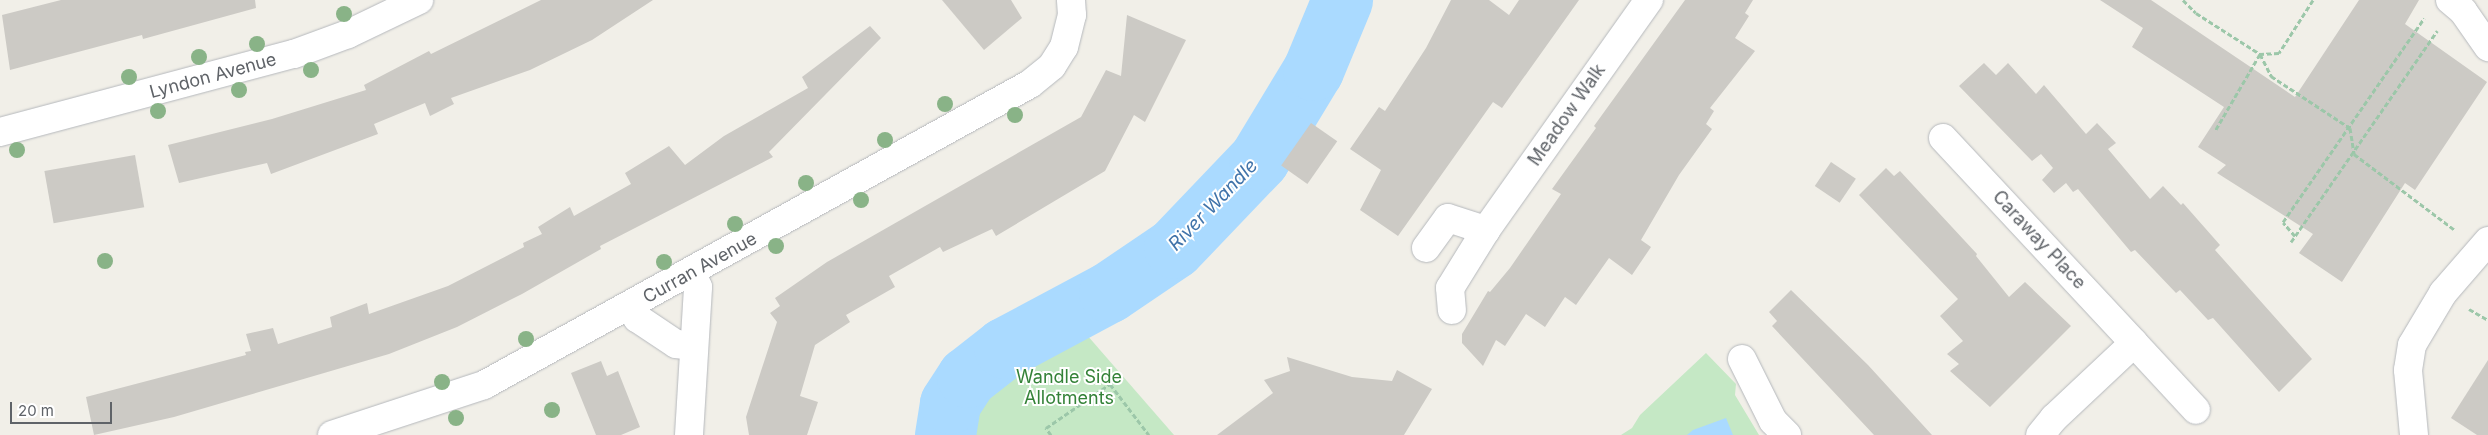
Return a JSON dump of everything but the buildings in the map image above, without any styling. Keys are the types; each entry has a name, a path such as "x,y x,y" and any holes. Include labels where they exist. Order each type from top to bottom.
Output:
{"street":[{"name":"Lyndon Avenue","path":"0,132 294,54 348,34 418,0"},
{"name":"Curran Avenue","path":"332,435 484,385 631,306 1030,84 1052,66 1064,47 1072,15 1071,0"},
{"name":"Meadow Walk","path":"1452,310 1450,288 1486,230 1649,0"},
{"path":"2457,5 2488,47"},
{"name":"Caraway Place","path":"1943,138 2196,410"},
{"path":"1426,248 1448,218 1486,230"},
{"path":"2414,435 2408,370 2412,346 2443,293 2485,245"},
{"path":"689,435 692,346 698,287 691,272"},
{"path":"631,306 638,318 676,344 692,346"},
{"path":"2040,435 2054,418 2134,343"},
{"path":"1742,359 1773,421 1787,435"}],"path":[{"path":"2183,0 2196,12 2260,54 2270,76 2350,128 2354,154 2485,245"},
{"path":"2260,54 2279,53 2313,0"},
{"path":"2291,242 2354,154 2441,25 2457,5"},
{"path":"2295,236 2283,222 2350,128 2425,15"},
{"path":"2215,131 2260,54"},
{"path":"1051,435 1046,428 1110,384 1149,435"}],"green space":[{"name":"Wandle Side Allotments","path":"1080,327 1174,435 969,435 965,422 970,398 985,382"},
{"path":"1706,353 1736,384 1735,395 1759,435 1621,435 1632,428 1640,415"}],"water":[{"path":"1726,418 1733,435 1687,435 1693,430"}],"waterway":[{"name":"River Wandle","path":"945,435 950,403 967,377 1004,348 1109,292 1174,248 1259,159 1313,70 1342,0"}]}
